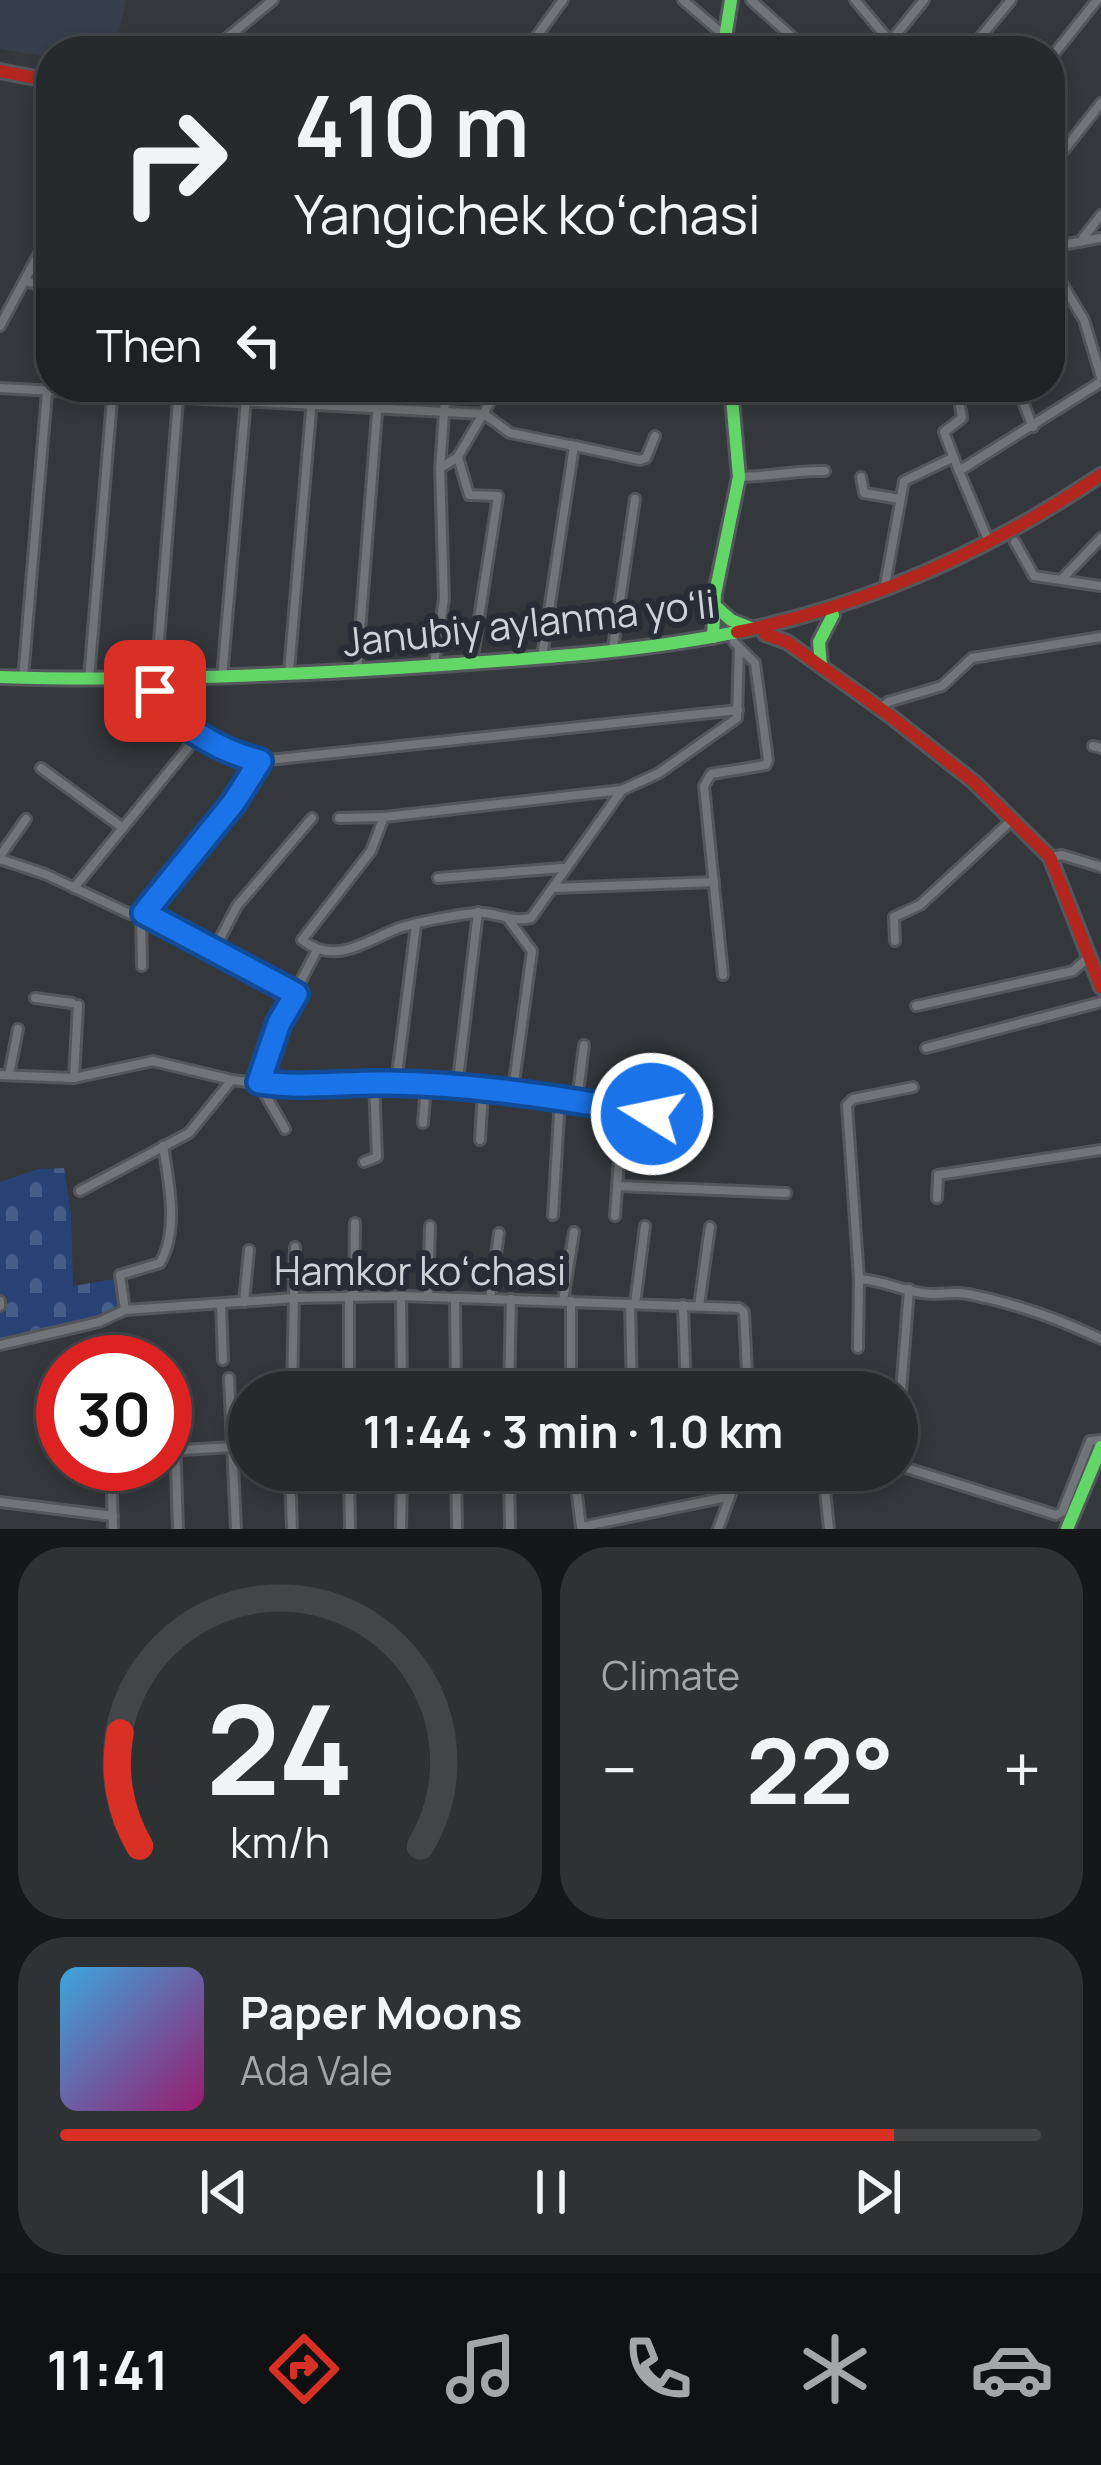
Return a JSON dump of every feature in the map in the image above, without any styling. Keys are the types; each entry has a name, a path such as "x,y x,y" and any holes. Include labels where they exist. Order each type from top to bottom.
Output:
{"main road":[{"path":"725,35 731,0"},
{"path":"0,71 36,78"},
{"path":"713,637 713,607 739,477 732,402"},
{"name":"Janubiy aylanma yoʻli","path":"0,681 154,684 398,678 736,645 759,631 990,544 1101,475"},
{"name":"Janubiy aylanma yoʻli","path":"0,681 154,684 288,677 472,663 759,631 833,615 914,587 1015,542 1101,487"},
{"path":"713,607 731,620 788,642 821,665 974,782 1013,819 1050,856 1101,986"},
{"path":"680,642 713,607"},
{"path":"821,665 819,642 833,615"},
{"path":"1067,1529 1101,1444"}],"street":[{"path":"229,36 273,0"},
{"path":"537,36 563,0"},
{"path":"683,0 725,35"},
{"path":"751,0 791,36"},
{"path":"855,0 885,36"},
{"path":"895,36 924,0"},
{"path":"981,36 1011,0"},
{"path":"1065,40 1096,0"},
{"path":"1065,149 1101,103"},
{"path":"1082,239 1101,215"},
{"path":"1065,244 1101,238"},
{"path":"0,326 36,260"},
{"path":"25,281 36,284"},
{"path":"958,471 1101,380 1084,320 1065,288"},
{"path":"0,388 36,391"},
{"path":"23,678 46,402"},
{"path":"89,680 111,402"},
{"path":"178,402 154,684 172,715 200,733 260,761 739,710"},
{"path":"229,402 484,414 509,433 640,460 646,458 655,436"},
{"path":"288,677 312,402"},
{"path":"357,671 378,402"},
{"path":"434,665 444,598 440,468 445,402"},
{"path":"440,468 458,457 491,402"},
{"path":"959,402 962,418 944,433 990,544"},
{"path":"1023,402 1033,427"},
{"path":"222,680 246,403"},
{"path":"542,656 574,446"},
{"path":"458,457 469,495 496,494 498,500 472,663"},
{"path":"885,586 906,478 952,458"},
{"path":"739,477 775,477 785,470 825,471"},
{"path":"861,477 864,493 900,499"},
{"path":"613,649 635,499"},
{"path":"1061,580 1101,538"},
{"path":"1015,542 1031,575 1101,586"},
{"path":"880,709 888,702 942,686 972,658 1101,637"},
{"path":"339,818 622,790 659,773 733,723 739,710 736,645"},
{"path":"723,975 705,779 711,773 766,765 769,760 754,663 736,645"},
{"path":"74,888 200,733"},
{"path":"142,966 142,914 234,802 260,761"},
{"path":"41,768 123,828"},
{"path":"384,817 370,851 303,942 317,950 345,952 416,925 478,912 522,920 536,915 563,868 622,790"},
{"path":"214,950 237,907 312,818"},
{"path":"26,819 0,857 130,914 142,914 296,994"},
{"path":"895,941 894,917 920,905 1013,819"},
{"path":"1050,856 1101,867"},
{"path":"438,878 563,868"},
{"path":"554,888 714,882"},
{"path":"458,1088 478,912"},
{"path":"508,919 532,951 513,1090"},
{"path":"396,1083 416,925"},
{"path":"285,1129 259,1082 279,1023 317,950"},
{"path":"916,1006 1073,970 1090,956"},
{"path":"35,998 75,1004 74,1078"},
{"path":"926,1048 1101,1002"},
{"path":"18,1029 5,1075 74,1078 153,1061 232,1080 282,1086 396,1083 513,1090 618,1108 622,1116 615,1216"},
{"path":"578,1101 584,1045"},
{"path":"80,1191 189,1133 232,1080"},
{"path":"364,1162 377,1157 374,1083"},
{"path":"423,1123 426,1085"},
{"path":"859,1348 847,1106 853,1099 913,1087"},
{"path":"480,1140 483,1090"},
{"path":"553,1215 560,1098"},
{"path":"622,1116 682,1112"},
{"path":"125,1310 119,1276 160,1263 165,1255 171,1209 163,1147"},
{"path":"938,1198 938,1175 1101,1150"},
{"path":"618,1186 786,1193"},
{"path":"350,1371 355,1223"},
{"path":"428,1297 430,1226"},
{"path":"632,1371 632,1303 644,1226"},
{"path":"699,1306 710,1227"},
{"path":"570,1371 567,1301 574,1232"},
{"path":"490,1299 499,1233"},
{"path":"293,1371 295,1246"},
{"path":"244,1302 249,1250"},
{"path":"859,1279 927,1294 946,1291 991,1300 1101,1339"},
{"path":"903,1371 909,1289"},
{"path":"401,1296 402,1371"},
{"name":"Hamkor koʻchasi","path":"0,1345 99,1322 125,1310 295,1298 632,1303 742,1310 746,1371"},
{"path":"455,1298 456,1371"},
{"path":"509,1371 511,1299"},
{"path":"221,1304 224,1360"},
{"path":"683,1305 685,1371"},
{"path":"918,1472 1056,1515 1062,1513 1090,1441 1101,1444"},
{"path":"192,1450 228,1447"},
{"path":"112,1491 114,1529"},
{"path":"174,1491 178,1529"},
{"path":"234,1491 236,1529"},
{"path":"291,1491 292,1529"},
{"path":"350,1491 350,1529"},
{"path":"401,1529 402,1491"},
{"path":"456,1491 457,1529"},
{"path":"509,1491 510,1529"},
{"path":"577,1491 581,1527 727,1497"},
{"path":"718,1529 731,1491"},
{"path":"825,1491 829,1529"},
{"path":"0,1502 113,1516"}],"shaded area":[{"path":"0,0 126,0 118,36 36,36 36,55 0,49"}],"green space":[{"path":"64,1168 73,1286 114,1279 120,1304 117,1311 0,1342 0,1309 8,1296 0,1294 0,1182 38,1169"}],"traffic: fast":[{"path":"725,36 731,0"},
{"path":"713,637 715,594 739,477 732,402"},
{"path":"713,604 731,620 751,628"},
{"path":"821,665 819,642 833,615"},
{"path":"0,677 171,678 399,668 597,653 737,632"},
{"path":"1067,1529 1101,1447"}],"traffic: jam":[{"path":"0,71 36,78"},
{"path":"737,632 834,607 927,571 1016,527 1101,475"},
{"path":"765,634 787,642 889,715 974,782 1050,857 1101,987"}],"route":[{"path":"155,691 172,715 237,754 260,761 234,802 144,913 296,994 279,1023 259,1082 513,1090 618,1108 622,1116 652,1114"}]}
